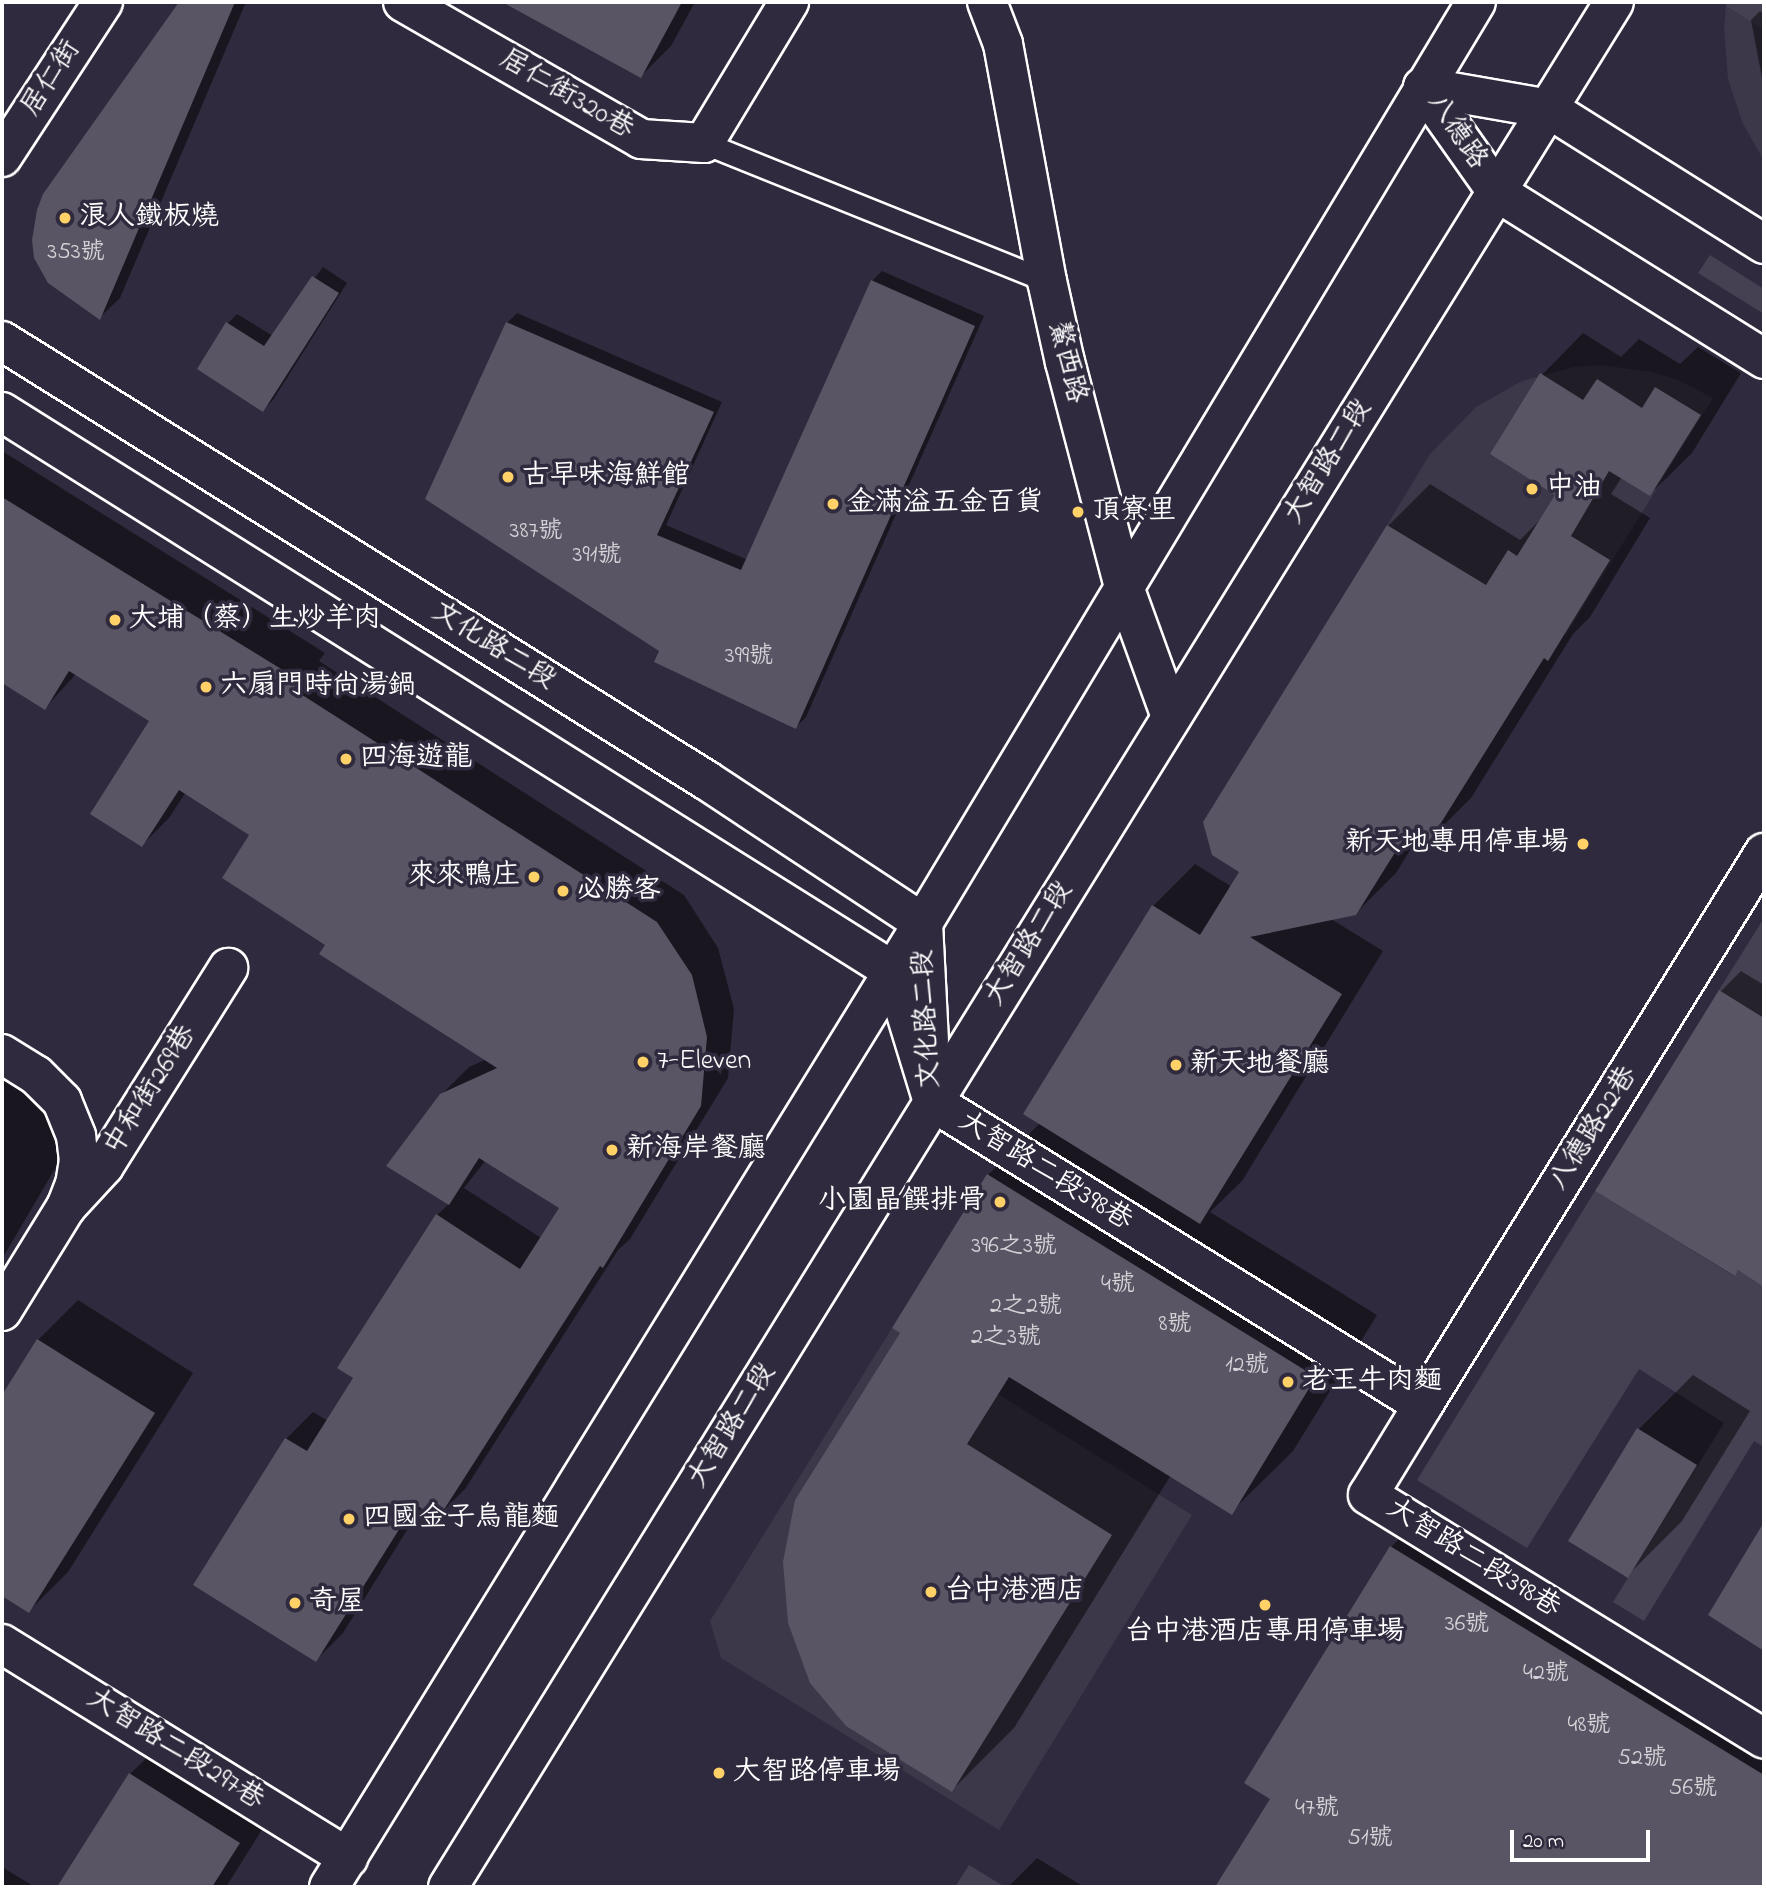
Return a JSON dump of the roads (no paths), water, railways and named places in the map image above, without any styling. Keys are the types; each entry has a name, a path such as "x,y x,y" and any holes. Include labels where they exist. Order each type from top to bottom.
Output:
{"street":[{"name":"居仁街","path":"2,157 103,2"},
{"name":"居仁街320巷","path":"403,2 641,139 704,143"},
{"path":"704,143 789,2"},
{"name":"鰲西路","path":"987,2 1003,44 1047,281 1124,587 1171,717"},
{"path":"339,1872 923,923 1476,2"},
{"name":"大智路二段","path":"448,1887 1614,2"},
{"name":"八德路","path":"1423,87 1549,109 1764,243"},
{"name":"八德路","path":"1423,87 1497,192 1764,359"},
{"name":"文化路二段","path":"2,341 706,780 923,923 933,1102"},
{"name":"文化路二段","path":"2,412 893,971 933,1102"},
{"name":"八德路22巷","path":"1423,1405 1764,853"},
{"name":"中和街269巷","path":"66,1207 104,1166 228,968"},
{"path":"2,1054 51,1087 71,1118 79,1160 75,1184 66,1207 2,1311"},
{"name":"大智路二段398巷","path":"933,1102 1423,1405 1368,1495 1764,1739"},
{"name":"大智路二段297巷","path":"2,1644 339,1872"}],"lane":[{"path":"704,143 1047,281"}],"place":[{"name":"浪人鐵板燒","path":"65,218"},
{"name":"古早味海鮮館","path":"508,477"},
{"name":"中油","path":"1532,489"},
{"name":"金滿溢五金百貨","path":"833,504"},
{"name":"頂寮里","path":"1078,512"},
{"name":"大埔（蔡）生炒羊肉","path":"115,620"},
{"name":"六扇門時尚湯鍋","path":"206,687"},
{"name":"四海遊龍","path":"346,759"},
{"name":"新天地專用停車場","path":"1583,844"},
{"name":"來來鴨庄","path":"534,877"},
{"name":"必勝客","path":"563,891"},
{"name":"7-Eleven","path":"643,1062"},
{"name":"新天地餐廳","path":"1176,1065"},
{"name":"新海岸餐廳","path":"612,1150"},
{"name":"小園晶饌排骨","path":"1000,1202"},
{"name":"老王牛肉麵","path":"1288,1382"},
{"name":"四國金子烏龍麵","path":"349,1519"},
{"name":"台中港酒店","path":"931,1592"},
{"name":"奇屋","path":"295,1603"},
{"name":"台中港酒店專用停車場","path":"1265,1605"},
{"name":"大智路停車場","path":"719,1773"}]}
